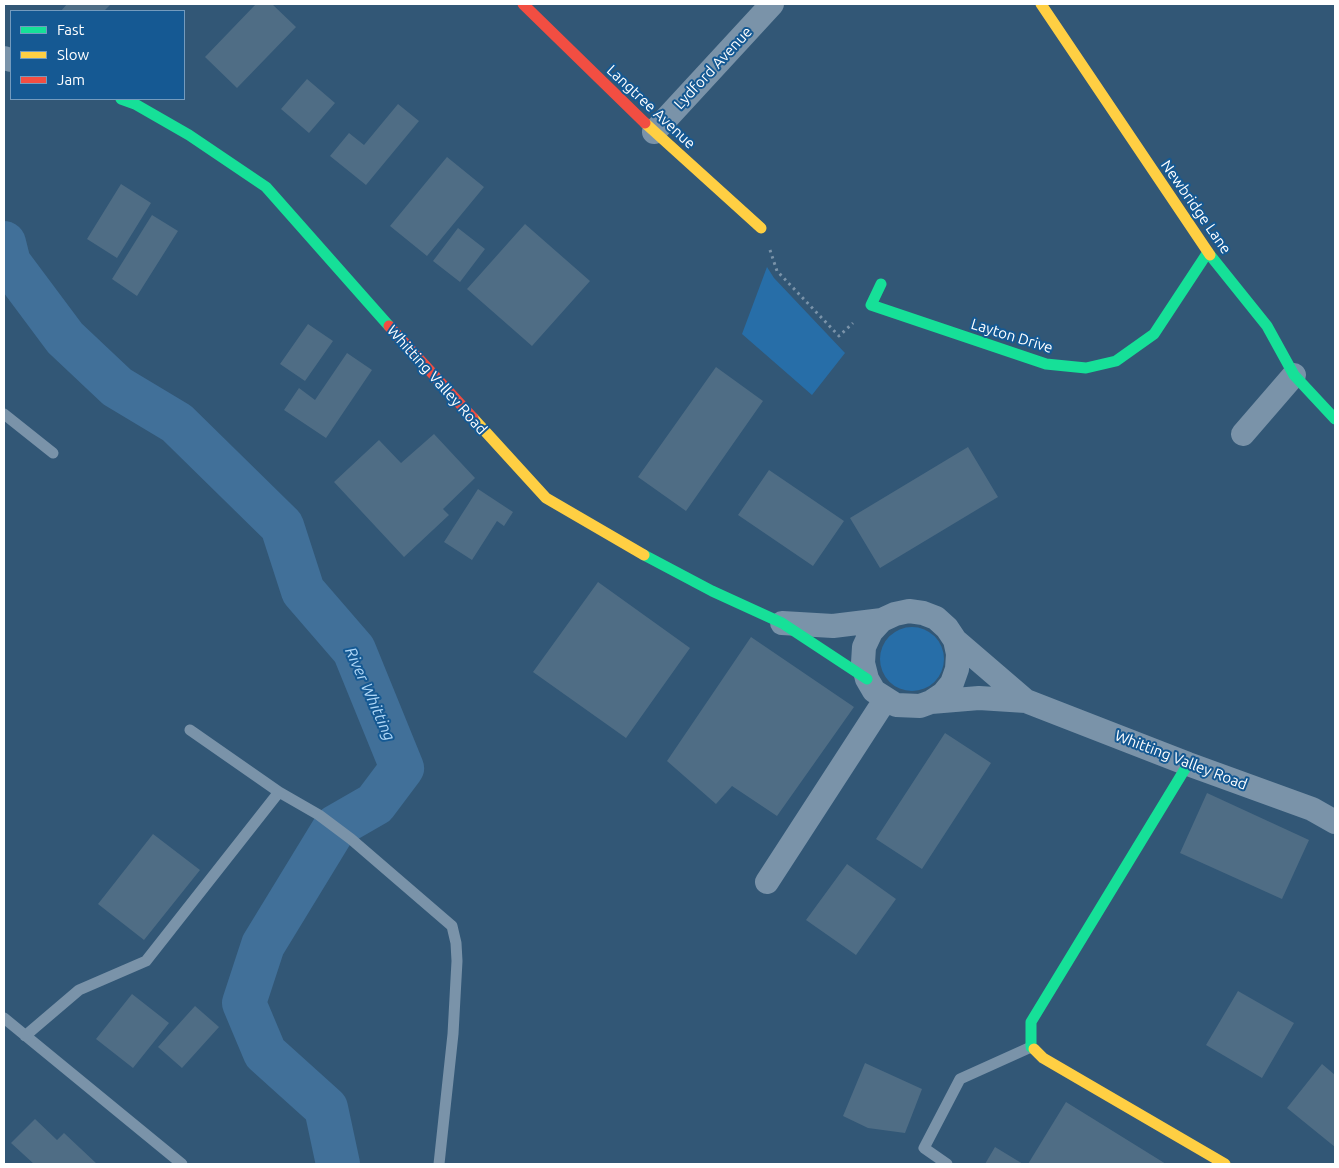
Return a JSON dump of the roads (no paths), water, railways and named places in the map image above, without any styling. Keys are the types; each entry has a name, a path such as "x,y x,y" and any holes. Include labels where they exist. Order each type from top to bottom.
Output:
{"street":[{"name":"Langtree Avenue","path":"523,4 654,132 762,228"},
{"name":"Lydford Avenue","path":"654,132 772,4"},
{"name":"Newbridge Lane","path":"1041,4 1208,252 1267,326 1294,376 1335,419"},
{"name":"Whitting Valley Road","path":"123,100 135,104 189,135 266,187 368,303 546,498 679,574 782,623 867,679 874,691 885,700 908,707 931,702 979,698 1026,701"},
{"name":"Layton Drive","path":"880,284 871,305 1046,364 1086,368 1116,361 1154,334 1208,252"},
{"path":"1243,434 1294,376"},
{"name":"Whitting Valley Road","path":"782,623 833,626 882,620 895,614 909,611 923,613 936,618 947,628 955,640 1026,701 1188,764 1312,809 1335,822"},
{"path":"867,679 863,663 864,647 871,632 882,620"},
{"path":"931,702 943,694 955,676 958,654 955,640"},
{"path":"767,882 885,700"},
{"path":"1188,764 1030,1022 1030,1047 1043,1058 1225,1164"}],"lane":[{"path":"4,414 52,453"},
{"path":"190,730 279,792 319,815 351,839 452,926 457,961 453,1034 439,1164"},
{"path":"25,1036 79,990 146,962 279,792"},
{"path":"4,1018 182,1164"},
{"path":"947,1164 924,1148 960,1079 1030,1047"}],"waterway":[{"name":"River Whitting","path":"4,243 9,263 65,338 117,387 177,423 282,526 303,591 354,650 402,768 375,804 335,827 263,945 244,1003 265,1053 326,1108 338,1164"}]}
